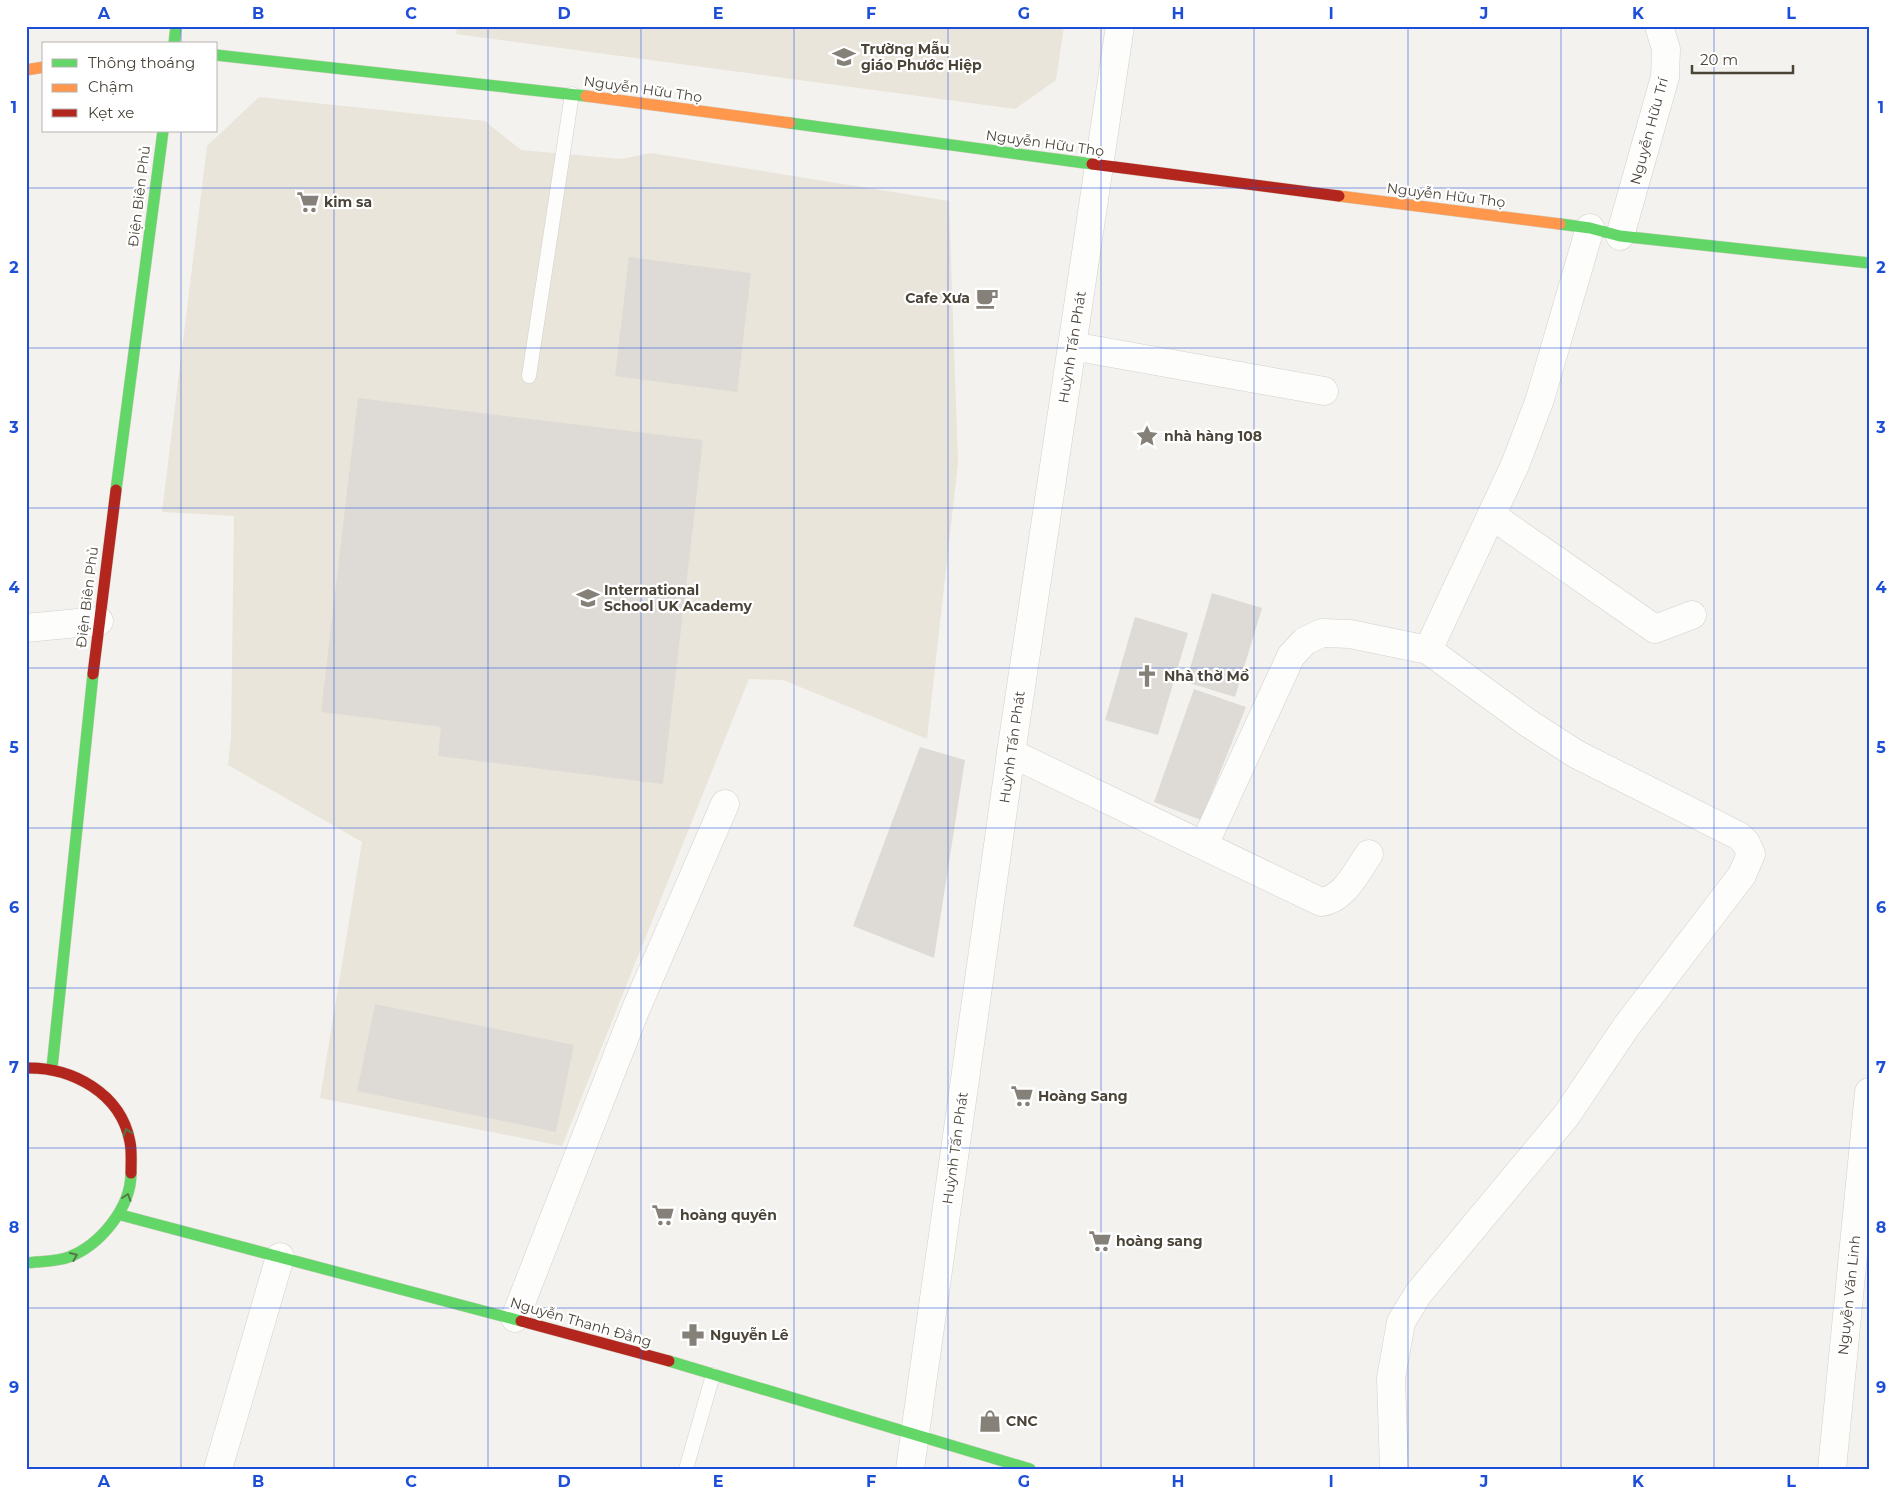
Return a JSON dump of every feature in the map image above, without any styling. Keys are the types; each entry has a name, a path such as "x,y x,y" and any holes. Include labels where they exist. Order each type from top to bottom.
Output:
{"street":[{"path":"174,42 176,26"},
{"name":"Huỳnh Tấn Phát","path":"910,1469 1011,753 1120,26"},
{"name":"Nguyễn Hữu Trí","path":"1620,236 1664,76 1666,49 1659,26"},
{"name":"Nguyễn Hữu Thọ","path":"218,55 572,94 1099,166 1590,228 1620,236 1869,263"},
{"path":"26,70 42,67"},
{"name":"Điện Biên Phủ","path":"52,1068 99,621 162,132"},
{"path":"1428,650 1515,465 1540,399 1590,228"},
{"path":"1072,346 1324,390"},
{"path":"1491,515 1655,629 1692,615"},
{"path":"26,628 99,621"},
{"path":"1204,845 1291,656 1305,641 1322,633 1350,634 1428,650 1528,723 1576,754 1739,836 1746,843 1750,854 1742,875 1626,1027 1566,1116 1418,1294 1401,1322 1391,1378 1394,1469"},
{"path":"1011,753 1321,902 1331,901 1341,894 1369,854"},
{"path":"514,1318 635,1011 725,804"},
{"path":"26,1068 52,1068 79,1077 96,1088 110,1102 126,1126 133,1152 133,1179 121,1215 105,1237 89,1249 70,1259 42,1264 26,1263"},
{"name":"Nguyễn Văn Linh","path":"1832,1469 1869,1092"},
{"name":"Nguyễn Thanh Đằng","path":"121,1215 514,1318 915,1432 1030,1469"},
{"path":"218,1469 280,1257"}],"lane":[{"path":"529,376 572,94"},
{"path":"686,1469 713,1375"}],"shaded area":[{"name":"Trường Mẫu giáo Phước Hiệp","path":"457,26 1064,26 1056,80 1015,109 456,34"},
{"name":"International School UK Academy","path":"259,97 485,121 521,150 621,159 651,153 949,201 958,463 927,739 783,680 749,679 562,1146 320,1098 362,842 228,765 231,736 234,516 162,512 207,146"}],"building":[{"path":"629,257 751,273 737,392 615,376"},
{"path":"358,398 703,440 663,784 438,756 441,727 321,712"},
{"path":"1212,593 1262,608 1235,697 1186,682"},
{"name":"Nhà thờ Mồ","path":"1135,617 1188,633 1158,735 1105,720"},
{"path":"1194,689 1246,707 1201,820 1154,802"},
{"path":"920,747 965,760 934,958 853,926"},
{"path":"375,1004 574,1045 556,1132 357,1091"}],"traffic: fast":[{"path":"174,42 176,26"},
{"path":"218,55 586,96"},
{"path":"790,123 1092,164"},
{"path":"116,490 163,132"},
{"path":"1560,224 1590,228 1620,236 1869,263"},
{"path":"52,1068 93,674"},
{"path":"26,1263 64,1259 92,1244 112,1224 120,1212 130,1186 131,1173"},
{"path":"121,1215 521,1321"},
{"path":"669,1361 1030,1469"}],"traffic: slow":[{"path":"26,70 42,67"},
{"path":"586,96 790,123"},
{"path":"1339,196 1560,224"}],"traffic: jam":[{"path":"1092,164 1339,196"},
{"path":"93,674 116,490"},
{"path":"26,1068 60,1072 77,1078 92,1086 105,1097 125,1125 131,1146 131,1173"},
{"path":"521,1321 669,1361"}],"place":[{"name":"Trường Mẫu giáo Phước Hiệp","path":"844,57"},
{"name":"kim sa","path":"308,202"},
{"name":"Cafe Xưa","path":"987,298"},
{"name":"nhà hàng 108","path":"1147,436"},
{"name":"International School UK Academy","path":"588,598"},
{"name":"Nhà thờ Mồ","path":"1147,676"},
{"name":"Hoàng Sang","path":"1022,1096"},
{"name":"hoàng quyên","path":"663,1215"},
{"name":"hoàng sang","path":"1100,1241"},
{"name":"Nguyễn Lê","path":"693,1335"},
{"name":"CNC","path":"990,1421"}]}
